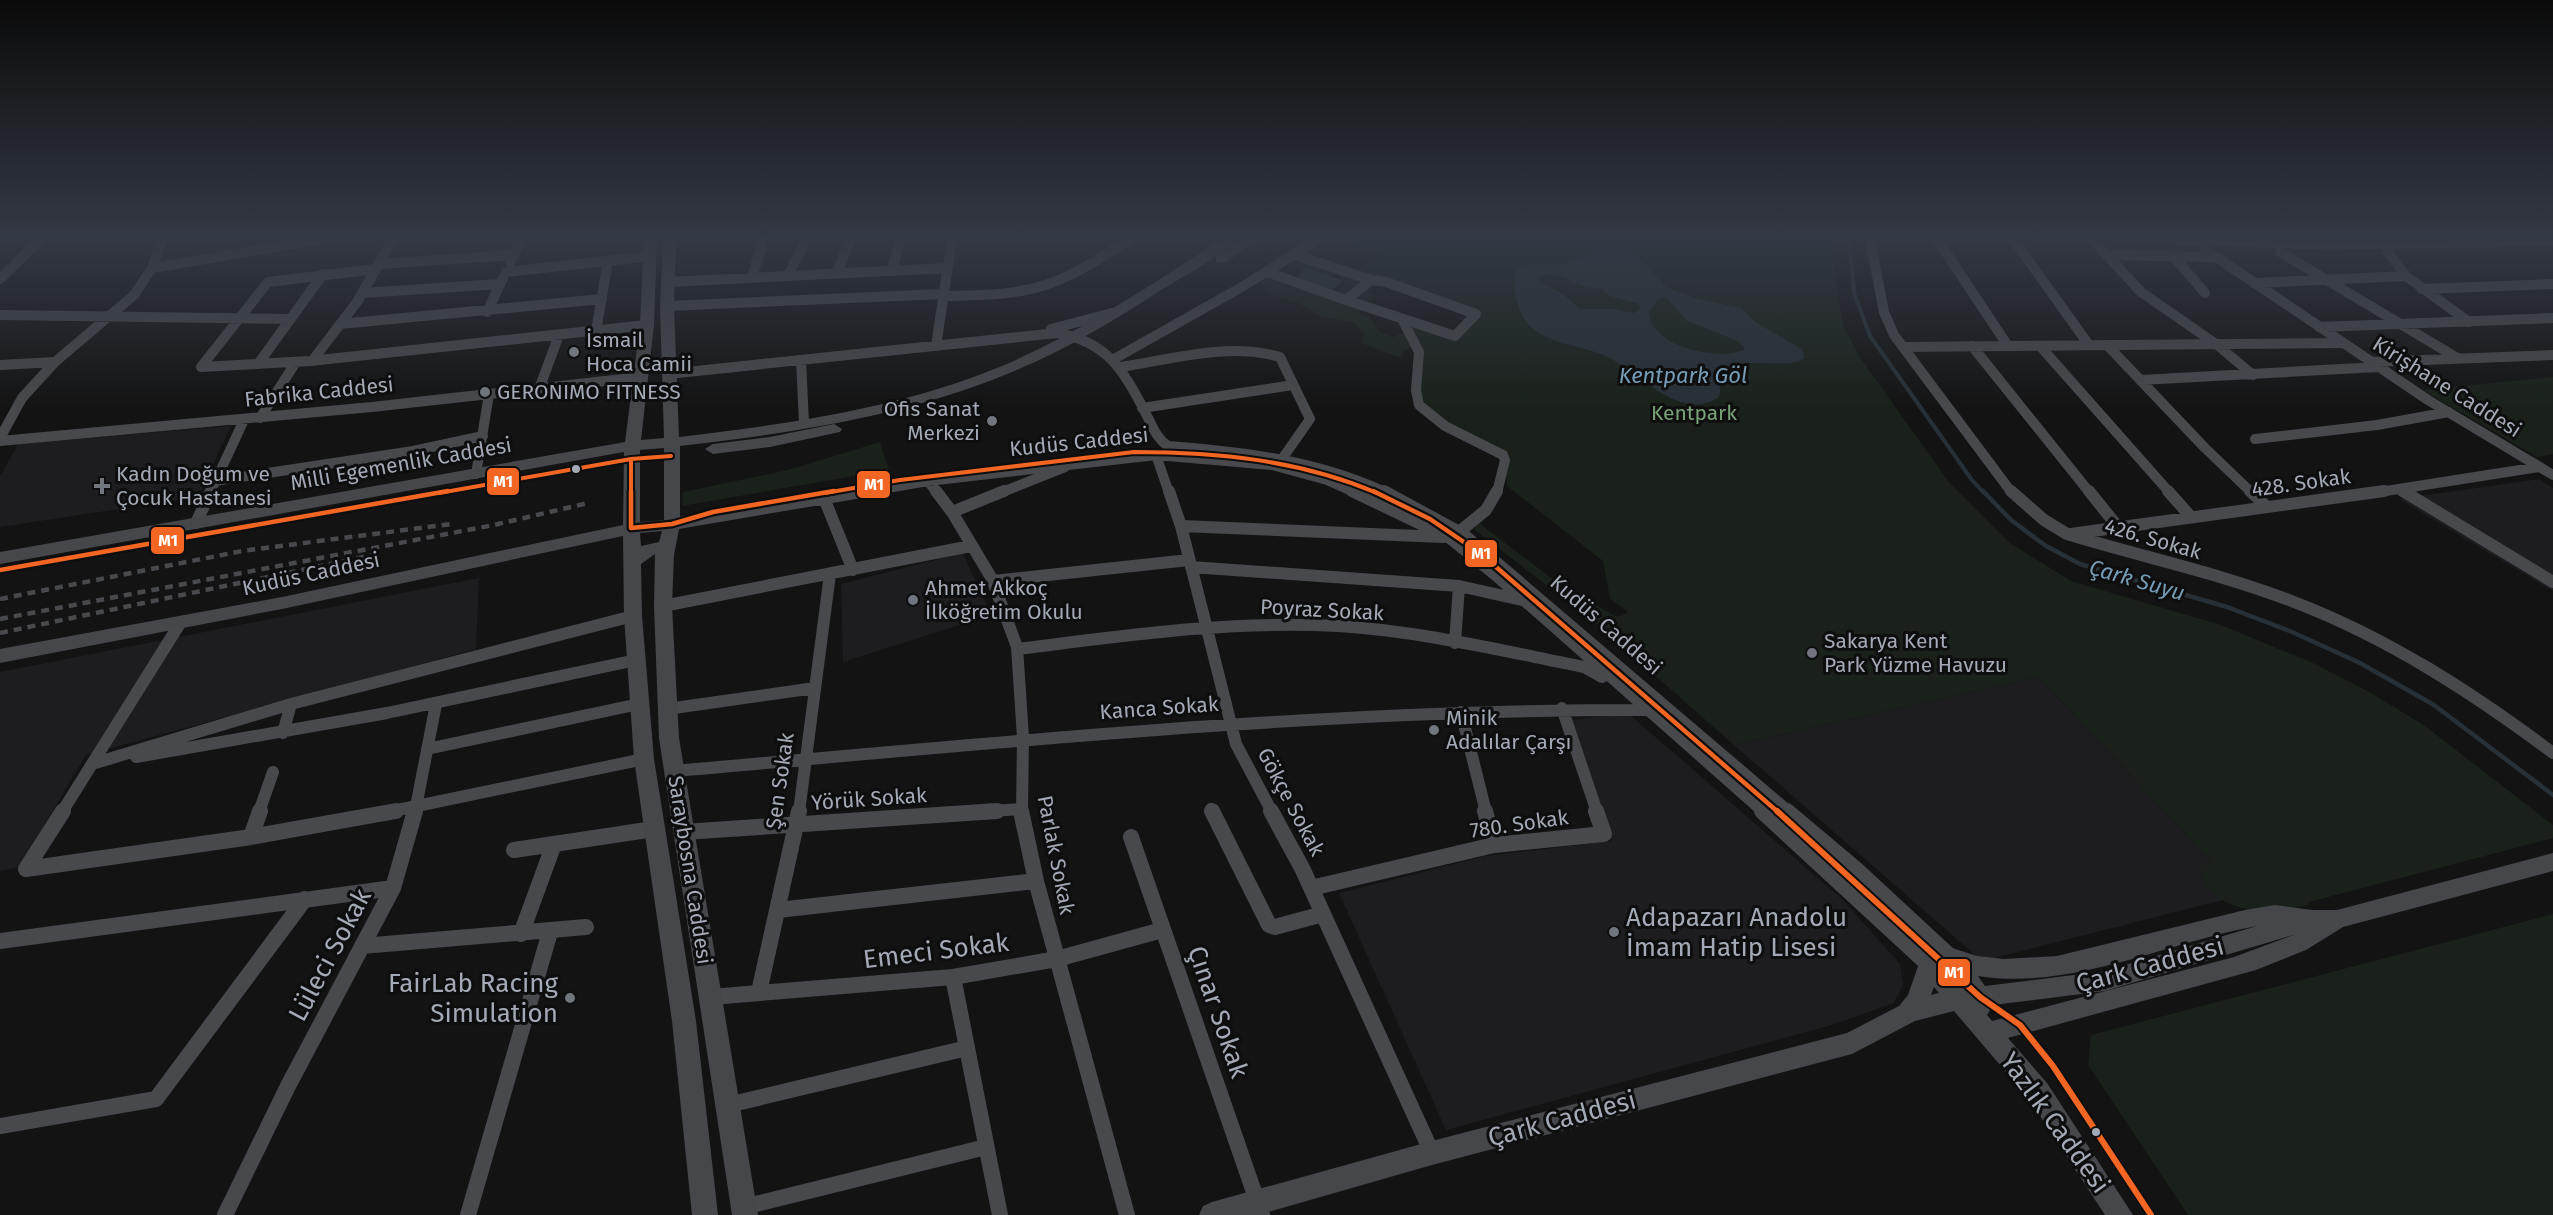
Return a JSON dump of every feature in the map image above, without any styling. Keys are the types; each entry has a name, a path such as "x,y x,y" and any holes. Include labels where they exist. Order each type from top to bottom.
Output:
{"main road":[{"path":"631,452 649,296"},
{"path":"667,296 671,448"},
{"path":"671,448 891,405 967,385 1081,339 1115,312 1141,296"},
{"path":"671,448 770,442 901,413 1011,379 1155,296"},
{"name":"Milli Egemenlik Caddesi","path":"0,558 476,474 671,448"},
{"name":"Saraybosna Caddesi","path":"671,448 672,524 665,555 663,606 668,709 674,771 745,1211"},
{"name":"Saraybosna Caddesi","path":"631,452 633,616 644,759 684,1021 705,1215"},
{"name":"Kudüs Caddesi","path":"0,656 179,625 631,528 672,524"},
{"path":"633,563 640,553 651,549 660,548 665,555"},
{"name":"Çark Caddesi","path":"1212,1215 1260,1209 1432,1153 1852,1043 1907,1013 1970,998 2105,981 2314,919 2337,919 2553,862"},
{"path":"1952,958 1966,964 1989,968 2027,970 2057,966 2245,919 2275,914 2314,919"},
{"name":"Çark Caddesi","path":"1989,1032 2059,1018 2261,959 2295,946 2337,919"},
{"path":"1952,958 1970,998"},
{"path":"1907,1013 1918,1000 1929,965 1970,998"},
{"name":"Yazlık Caddesi","path":"1970,998 1989,1032 2038,1091 2120,1215"}],"street":[{"path":"0,440 22,398 55,362 133,296"},
{"path":"257,296 201,367 312,361 647,325"},
{"path":"258,364 308,296"},
{"path":"312,361 360,296"},
{"path":"487,312 495,296"},
{"path":"596,331 603,296"},
{"path":"667,306 925,296"},
{"path":"936,346 943,296"},
{"path":"1117,363 1228,296"},
{"path":"1334,296 1403,321 1455,336 1476,314 1425,296"},
{"path":"1346,300 1351,296"},
{"name":"426. Sokak","path":"1881,296 1884,312 1894,335 2012,493 2044,520 2067,534 2246,586 2323,614 2417,660 2498,711 2552,750"},
{"path":"1975,296 2008,346"},
{"path":"2054,296 2089,345"},
{"path":"2146,296 2217,344 2253,375"},
{"name":"Kirişhane Caddesi","path":"2273,296 2449,412 2553,475"},
{"path":"2354,296 2459,359"},
{"path":"2432,296 2469,322"},
{"path":"340,324 487,312 602,299"},
{"path":"1020,336 1115,312"},
{"path":"0,315 291,319"},
{"path":"2319,327 2553,318"},
{"path":"1180,526 1454,535 1482,517 1497,499 1505,460 1503,454 1432,418 1418,405 1415,392 1420,362 1416,339 1403,321"},
{"path":"668,374 1058,333 1081,339 1117,363 1142,408 1293,385"},
{"path":"539,389 559,335"},
{"path":"1904,347 2342,343"},
{"path":"2107,345 2267,507"},
{"path":"1972,346 2118,527"},
{"path":"2040,346 2191,517"},
{"path":"1117,363 1236,350 1266,351 1280,357 1310,419 1282,459"},
{"path":"2140,380 2253,375 2374,364 2553,355"},
{"path":"801,360 804,423"},
{"path":"0,364 55,362"},
{"path":"260,418 296,362"},
{"name":"Fabrika Caddesi","path":"0,440 244,420 641,377"},
{"path":"476,474 489,393"},
{"name":"Kudüs Caddesi","path":"1142,408 1159,440 1168,446 1236,451 1282,459 1360,481 1403,501 1498,561 1814,832 1952,958"},
{"path":"2255,439 2377,425 2449,412"},
{"path":"195,523 244,420"},
{"path":"215,481 413,450 483,436"},
{"name":"Kudüs Caddesi","path":"672,524 928,481 1156,455 1272,465 1327,480 1454,535 1619,686 1711,763 1929,965"},
{"name":"Gökçe Sokak","path":"1156,455 1180,526 1236,744 1311,888 1432,1153"},
{"path":"952,512 1052,474 1071,464"},
{"name":"428. Sokak","path":"2067,534 2399,489 2539,467"},
{"name":"Parlak Sokak","path":"928,481 952,512 993,581 1017,649 1023,738 1021,809 1036,881 1127,1215"},
{"path":"2399,489 2553,582"},
{"path":"825,498 852,570"},
{"path":"663,606 971,546"},
{"path":"993,581 1190,563 1459,586 1523,600"},
{"name":"Şen Sokak","path":"759,992 796,826 830,574"},
{"path":"1455,643 1459,586"},
{"path":"92,764 291,704 633,616"},
{"path":"179,625 26,869 251,837 416,807 644,759"},
{"name":"Poyraz Sokak","path":"1017,649 1207,628 1340,626 1455,643 1584,667 1619,686"},
{"path":"92,764 243,741 436,704 636,660"},
{"path":"668,709 815,688"},
{"path":"283,733 291,704"},
{"name":"Lüleci Sokak","path":"225,1215 288,1086 393,888 416,807 436,704"},
{"path":"427,748 639,705"},
{"name":"Kanca Sokak","path":"674,771 1023,738 1230,722 1562,708 1649,710"},
{"name":"780. Sokak","path":"1311,888 1494,845 1604,834 1562,708"},
{"path":"1461,712 1494,845"},
{"path":"243,741 255,736 263,725 263,718 250,716"},
{"path":"251,837 273,771"},
{"name":"Yörük Sokak","path":"684,832 1021,809"},
{"path":"1211,809 1269,926 1275,927 1323,914"},
{"path":"514,850 654,829"},
{"name":"Çınar Sokak","path":"1131,837 1260,1209"},
{"path":"521,934 554,844"},
{"path":"778,910 1036,881"},
{"path":"0,941 393,888"},
{"path":"0,1126 156,1099 304,899"},
{"path":"362,946 550,933 586,927"},
{"name":"Emeci Sokak","path":"711,997 953,977 1057,960 1162,930"},
{"path":"468,1215 550,933"},
{"path":"953,977 1000,1215"},
{"path":"728,1105 967,1048"},
{"path":"745,1211 986,1147"}],"shaded area":[{"name":"Kadın Doğum ve Çocuk Hastanesi","path":"231,426 198,497 0,527 0,476 18,444"},
{"path":"2539,479 2553,488 2553,591 2399,499"},
{"name":"Ahmet Akkoç İlköğretim Okulu","path":"963,553 991,615 843,662 841,584"},
{"path":"479,578 476,649 86,755 19,867 0,871 0,672"},
{"path":"2039,677 2243,895 1982,961 1734,745"},
{"name":"Adapazarı Anadolu İmam Hatip Lisesi","path":"1629,714 1843,900 1900,964 1903,985 1894,1003 1832,1025 1446,1130 1339,893 1486,856 1612,841 1570,720"}],"green space":[{"name":"Kentpark","path":"1272,296 1374,296 1376,297 1368,302 1359,314 1369,316 1379,331 1393,337 1406,331 1403,321 1455,336 1476,314 1426,296 1838,296 1843,326 1861,359 1949,482 2010,543 2071,581 2221,625 2313,663 2373,694 2425,726 2553,825 2553,838 2309,902 2308,905 2282,910 2255,910 2230,904 2208,887 2200,865 2212,862 2039,677 1734,745 1600,627 1474,529 1479,523 1566,589 1617,617 1628,612 1610,599 1603,561 1507,486 1505,460 1418,405 1415,346 1405,350 1400,358 1361,343 1365,334 1353,322 1323,317 1296,302"},
{"path":"2553,377 2553,454 2537,457 2423,390"},
{"path":"880,442 889,470 682,506 683,492 788,470"},
{"path":"2553,914 2553,1215 2188,1215 2088,1065 2091,1035"}],"water":[{"name":"Kentpark Göl","path":"1565,296 1580,309 1613,309 1634,313 1640,309 1639,304 1610,296 1688,296 1741,308 1755,322 1802,349 1804,358 1785,364 1734,365 1725,370 1720,378 1719,397 1704,404 1689,404 1674,400 1660,392 1605,356 1540,334 1522,315 1516,297","holes":["1666,297 1687,321 1738,341 1744,350 1718,354 1687,348 1661,334 1652,324 1649,312 1658,299"]}],"waterway":[{"name":"Çark Suyu","path":"1855,296 1870,336 1972,480 1984,493"},
{"name":"Çark Suyu","path":"1983,491 2011,520 2046,546 2080,564 2227,607 2292,632 2360,663 2434,705 2553,795"}],"railway":[{"path":"0,619 494,525 588,503"},
{"path":"0,599 242,551 451,524"},
{"path":"0,633 378,554"}],"transit line":[{"name":"M1","path":"631,459 631,528 672,524 713,512 900,480 1134,452 1210,454 1286,464 1360,486 1396,501 1455,535 1528,592 1802,833 1980,997 2020,1025 2053,1066 2151,1215"},
{"name":"M1","path":"0,570 631,459 671,456"}],"place":[{"name":"İsmail Hoca Camii","path":"574,352"},
{"name":"GERONIMO FITNESS","path":"485,392"},
{"name":"Ofis Sanat Merkezi","path":"992,421"},
{"name":"Kadın Doğum ve Çocuk Hastanesi","path":"102,486"},
{"name":"Ahmet Akkoç İlköğretim Okulu","path":"913,600"},
{"name":"Sakarya Kent Park Yüzme Havuzu","path":"1812,653"},
{"name":"Minik Adalılar Çarşı","path":"1434,730"},
{"name":"Adapazarı Anadolu İmam Hatip Lisesi","path":"1614,932"},
{"name":"FairLab Racing Simulation","path":"570,998"}]}
